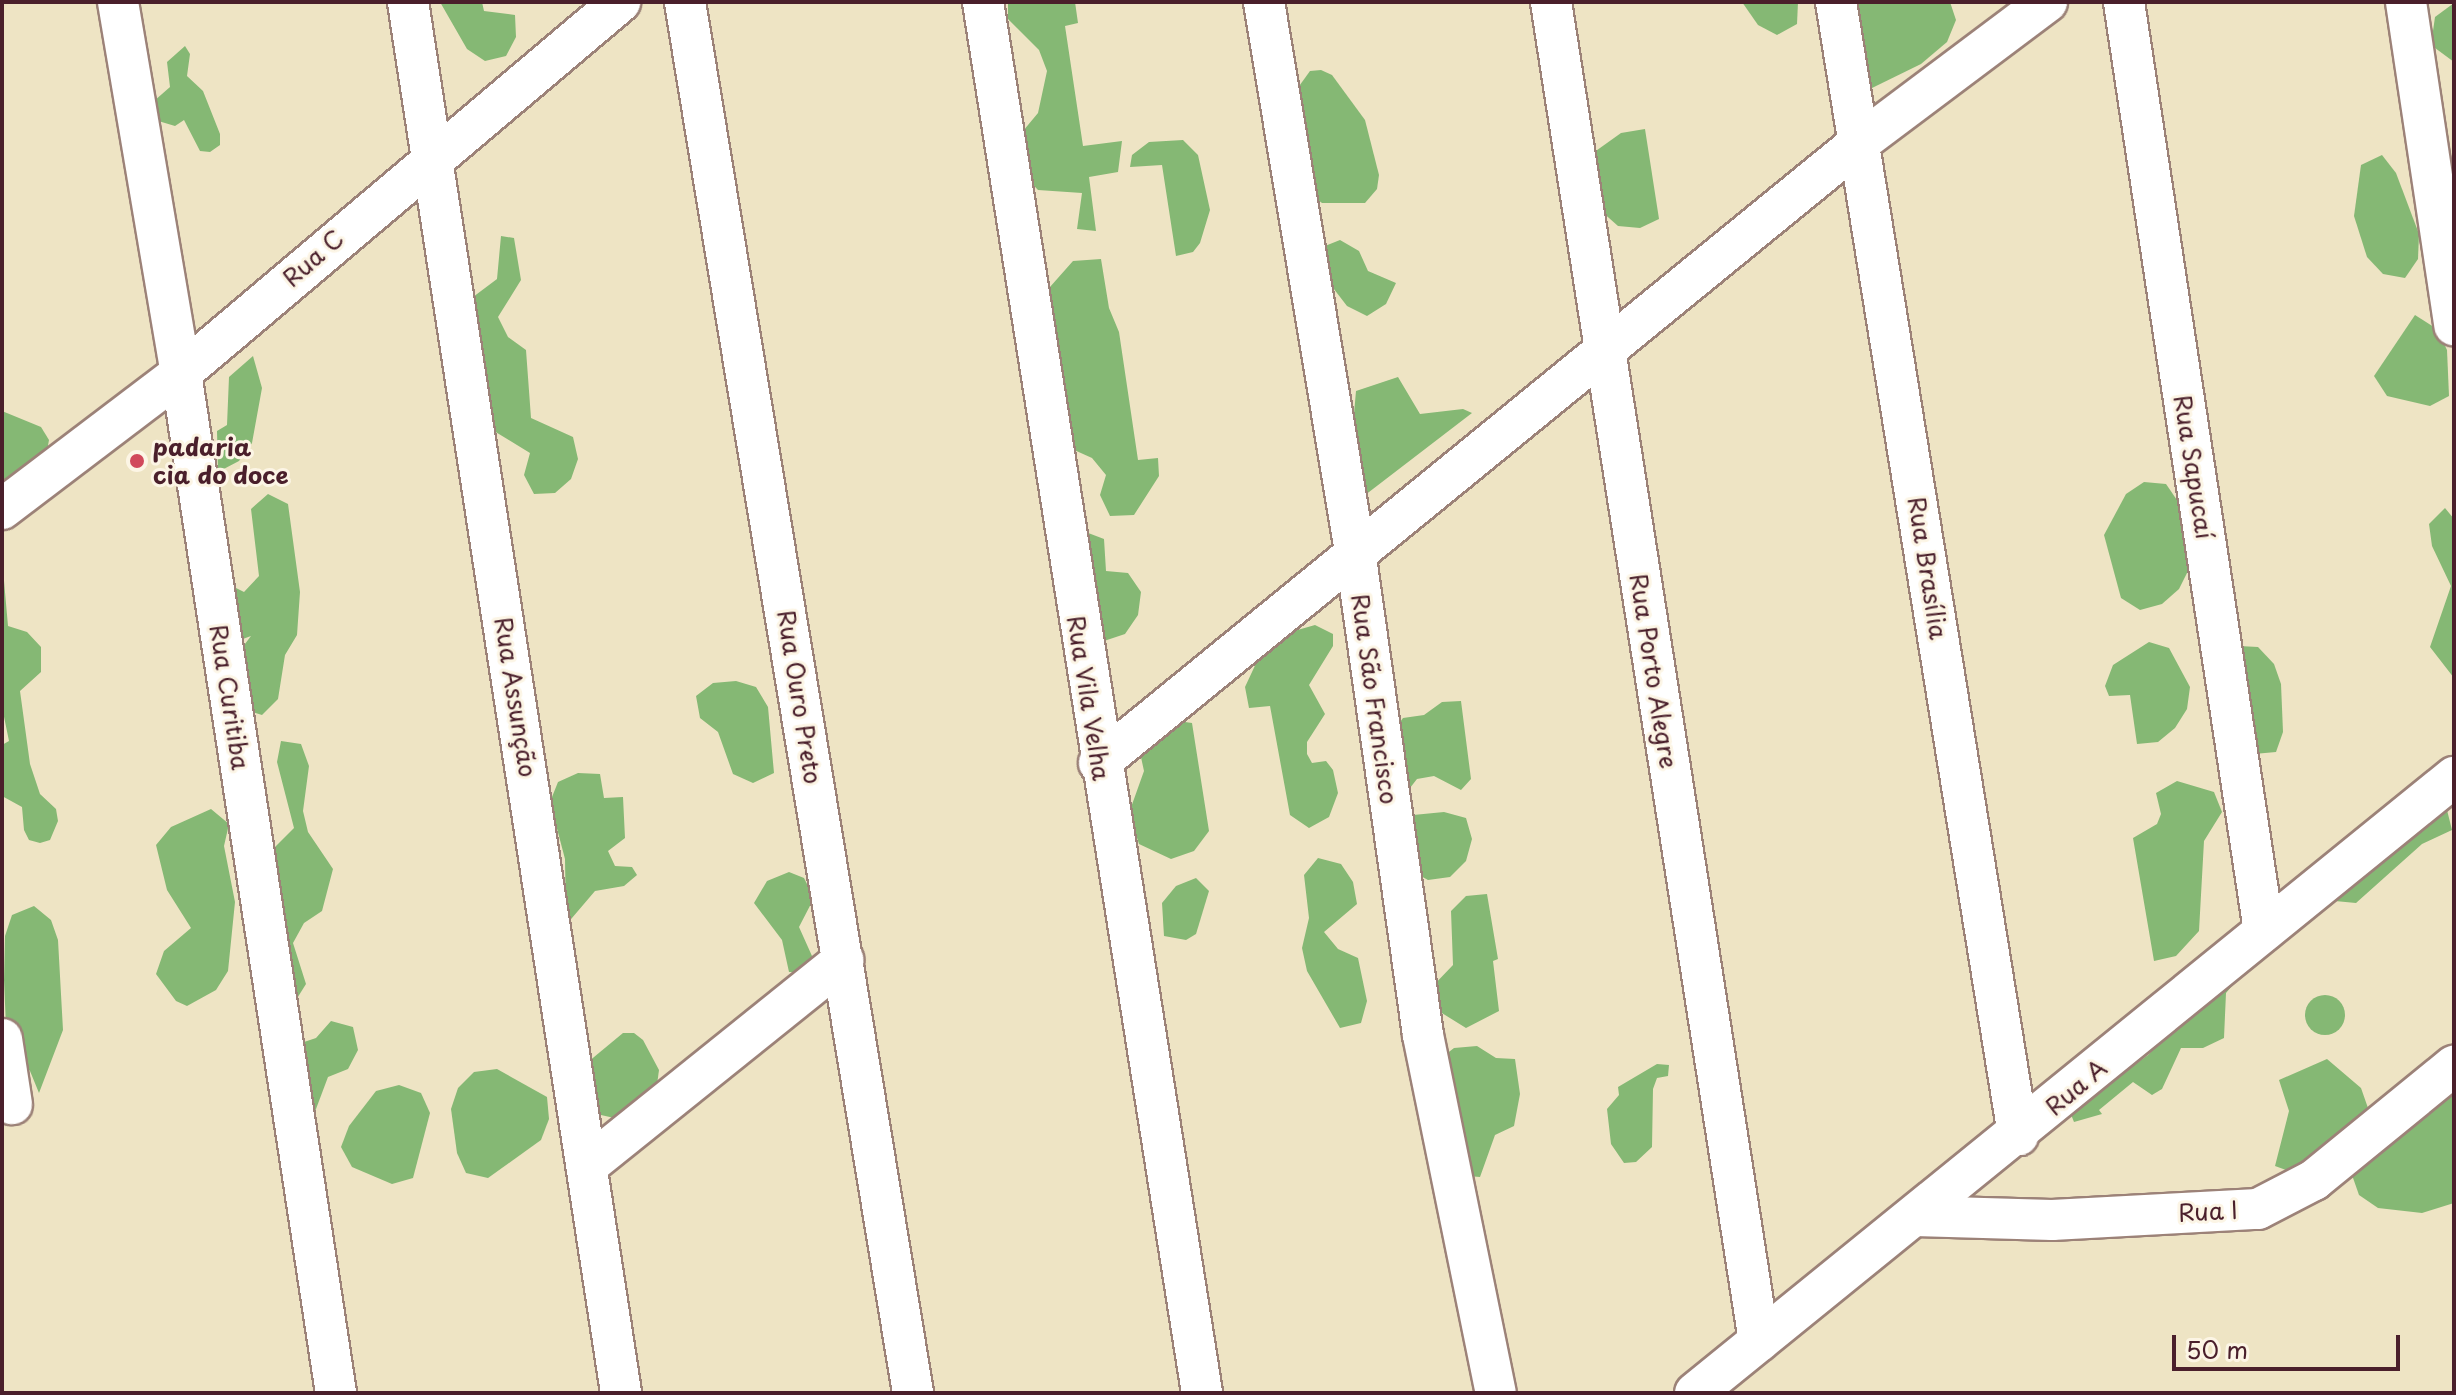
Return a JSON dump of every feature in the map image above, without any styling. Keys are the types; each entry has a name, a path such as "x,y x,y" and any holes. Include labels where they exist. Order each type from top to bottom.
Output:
{"street":[{"name":"Rua Curitiba","path":"118,2 181,373 336,1393"},
{"name":"Rua Assunção","path":"408,2 434,154 621,1393"},
{"name":"Rua C","path":"2,509 181,373 434,154 620,2"},
{"name":"Rua Ouro Preto","path":"685,2 913,1393"},
{"name":"Rua Vila Velha","path":"983,2 1099,763 1202,1393"},
{"name":"Rua São Francisco","path":"1264,2 1356,558 1423,1035 1496,1393"},
{"name":"Rua Porto Alegre","path":"1551,2 1759,1341"},
{"name":"Rua Brasília","path":"1836,2 2018,1135"},
{"path":"1099,763 1356,558 1603,351 1859,143 2047,2"},
{"name":"Rua Sapucaí","path":"2124,2 2264,931"},
{"path":"2406,2 2454,325"},
{"name":"Rua A","path":"1695,1393 2018,1135 2454,777"},
{"path":"587,1166 843,960"},
{"path":"2,1039 12,1104"},
{"name":"Rua I","path":"1915,1216 2052,1220 2258,1209 2314,1180 2454,1066"}],"green space":[{"path":"440,2 482,2 484,11 515,15 516,37 506,56 485,61 467,49"},
{"path":"1008,2 1075,2 1078,23 1065,26 1083,146 1122,141 1118,172 1089,177 1096,231 1077,229 1082,193 1038,190 1023,174 1023,131 1038,113 1047,71 1039,50 1008,19"},
{"path":"1742,2 1798,2 1797,24 1777,35 1758,25"},
{"path":"1851,2 1950,2 1956,20 1947,42 1921,64 1872,88 1863,83"},
{"path":"2454,3 2454,62 2431,45 2435,17"},
{"path":"185,46 190,54 187,76 203,91 220,134 220,145 210,152 200,151 184,120 175,126 155,120 154,101 170,87 167,62"},
{"path":"1321,70 1332,75 1365,120 1379,175 1377,189 1365,203 1322,203 1313,196 1297,89 1310,71"},
{"path":"1645,129 1659,219 1640,228 1618,226 1600,210 1593,153 1621,133"},
{"path":"1183,140 1198,155 1210,210 1200,243 1193,252 1176,256 1162,165 1130,167 1132,155 1149,142"},
{"path":"2382,155 2396,173 2419,234 2418,259 2405,278 2383,274 2367,257 2354,216 2361,165"},
{"path":"501,236 514,238 521,280 498,317 508,337 526,350 531,418 573,437 578,459 571,479 555,493 534,494 524,475 530,453 494,431 482,413 461,306 497,279"},
{"path":"1340,240 1359,251 1368,271 1396,283 1386,304 1367,316 1347,306 1320,271 1320,248"},
{"path":"1101,259 1109,308 1119,332 1138,460 1158,458 1159,476 1134,515 1110,516 1100,495 1106,475 1092,458 1072,449 1034,305 1073,261"},
{"path":"2415,315 2437,329 2447,350 2449,396 2430,406 2387,396 2374,376"},
{"path":"253,356 262,388 252,443 239,461 218,472 217,431 227,425 229,377"},
{"path":"1398,377 1420,414 1463,409 1472,413 1356,502 1350,459 1356,391"},
{"path":"2,411 41,427 49,440 47,451 2,491"},
{"path":"2144,482 2166,484 2179,503 2189,569 2179,589 2162,604 2140,610 2121,598 2104,535 2126,494"},
{"path":"268,494 288,504 300,592 297,635 285,655 278,699 262,715 240,708 229,665 251,636 232,643 228,584 244,592 259,576 251,509"},
{"path":"2445,508 2454,519 2454,678 2430,647 2451,586 2432,546 2429,524"},
{"path":"1083,531 1104,539 1106,571 1128,573 1141,592 1138,615 1125,634 1104,641 1083,633"},
{"path":"2,558 8,626 27,632 41,647 41,672 20,691 30,764 40,794 56,809 58,821 50,840 40,843 29,840 24,830 22,807 2,796 2,745 9,741 2,707"},
{"path":"1315,625 1333,634 1333,646 1309,685 1325,714 1307,742 1307,754 1312,763 1326,761 1333,770 1338,793 1329,817 1309,828 1290,815 1270,706 1249,708 1245,687 1259,657 1294,631"},
{"path":"2149,642 2169,648 2190,687 2187,709 2175,728 2158,742 2137,744 2130,695 2109,696 2105,686 2113,665"},
{"path":"2239,646 2258,647 2274,664 2281,684 2283,732 2276,752 2254,754"},
{"path":"736,681 756,687 768,707 774,773 753,783 733,774 718,732 700,718 696,696 713,683"},
{"path":"1461,701 1471,779 1461,790 1434,776 1417,779 1399,802 1403,816 1444,812 1466,818 1472,839 1466,861 1450,877 1428,880 1408,869 1390,736 1403,718 1424,715 1442,702"},
{"path":"1192,723 1209,831 1194,851 1171,859 1139,844 1129,813 1144,771 1139,748 1152,730"},
{"path":"281,741 301,744 309,766 303,811 308,832 333,869 322,911 304,923 293,943 306,984 296,1000 263,859 294,828 277,762"},
{"path":"578,773 600,774 604,798 623,797 625,838 608,851 615,866 632,867 637,875 624,886 595,891 566,925 565,859 550,802 558,782"},
{"path":"2177,781 2214,792 2222,812 2204,841 2199,931 2176,956 2154,961 2133,838 2157,824 2161,814 2156,793"},
{"path":"2430,807 2447,810 2452,830 2422,844 2356,903 2335,901 2332,891"},
{"path":"211,809 229,824 224,846 235,902 228,971 216,990 187,1006 176,1001 156,974 164,951 191,928 167,890 156,845 171,827"},
{"path":"1318,858 1341,864 1353,882 1357,904 1324,932 1338,949 1358,958 1367,1001 1361,1023 1340,1028 1307,971 1302,948 1309,918 1304,875"},
{"path":"789,872 804,878 814,898 799,927 812,956 811,968 801,972 789,972 782,940 754,903 767,881"},
{"path":"1196,878 1209,891 1196,934 1186,940 1164,936 1162,903 1176,886"},
{"path":"1487,894 1498,959 1493,961 1499,1011 1466,1028 1437,1010 1430,989 1453,965 1451,911 1466,896"},
{"path":"34,906 51,920 58,940 63,1030 39,1093 30,1071 15,1055 6,1027 4,980 5,936 12,915"},
{"path":"2241,975 2226,993 2224,1038 2203,1048 2181,1048 2162,1089 2152,1095 2133,1082 2099,1110 2102,1114 2074,1122 2070,1112 2148,1055 2174,1027"},
{"path":"2325,995 2339,1001 2345,1015 2339,1029 2325,1035 2311,1029 2305,1015 2311,1001"},
{"path":"331,1021 353,1027 358,1050 348,1069 328,1077 313,1117 298,1044 316,1038"},
{"path":"623,1033 634,1033 643,1040 659,1070 656,1092 623,1120 601,1115 587,1097 588,1062"},
{"path":"1477,1046 1496,1058 1515,1059 1520,1094 1514,1126 1495,1135 1480,1177 1468,1176 1445,1055 1454,1048"},
{"path":"2327,1059 2361,1088 2368,1108 2343,1133 2296,1165 2286,1170 2275,1166 2289,1111 2279,1080"},
{"path":"1657,1064 1669,1065 1668,1076 1657,1078 1653,1089 1652,1147 1636,1162 1624,1163 1611,1144 1607,1109 1619,1095 1618,1087"},
{"path":"497,1069 547,1097 549,1119 541,1140 488,1178 466,1173 457,1153 451,1109 458,1088 474,1072"},
{"path":"2454,1078 2454,1203 2422,1213 2378,1208 2359,1195 2352,1175"},
{"path":"399,1085 421,1093 430,1113 413,1178 392,1184 352,1167 341,1147 349,1126 376,1091"}],"place":[{"name":"padaria cia do doce","path":"137,461"}]}
